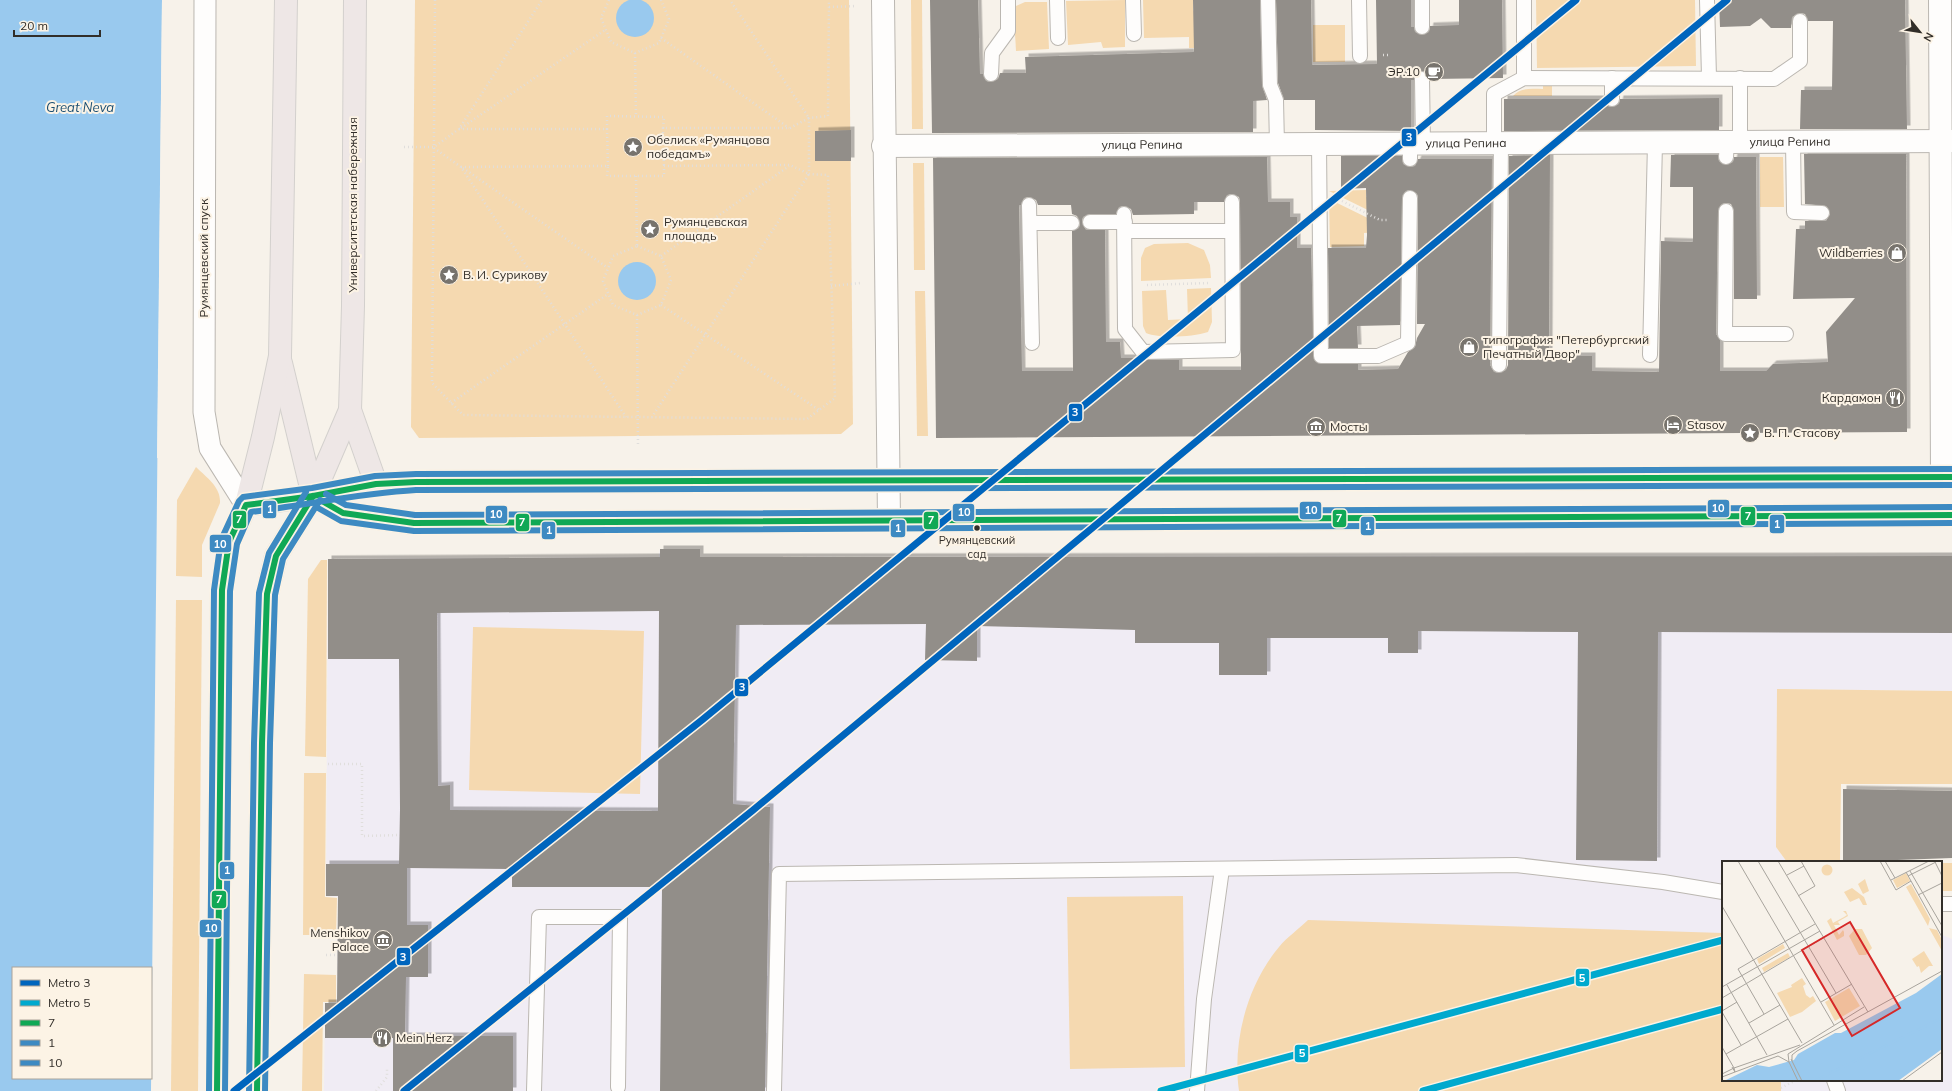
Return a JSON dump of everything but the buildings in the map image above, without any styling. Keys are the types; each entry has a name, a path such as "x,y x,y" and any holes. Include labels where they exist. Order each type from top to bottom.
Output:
{"main road":[{"path":"217,1091 222,590 229,542 246,505 263,437 280,356 286,0"},
{"name":"Университетская набережная","path":"355,0 353,306 350,410 376,484"},
{"path":"280,356 313,496 343,513 414,523 1952,515"},
{"name":"Университетская набережная","path":"257,1091 262,743 267,594 276,556 313,496 350,410"},
{"path":"246,505 313,496 376,484 424,482 1947,477"}],"street":[{"name":"Румянцевский спуск","path":"205,0 204,412 210,448 246,505"},
{"path":"883,0 888,520"},
{"path":"1940,0 1946,141 1947,477"},
{"name":"улица Репина","path":"884,146 990,139 1029,152 1232,151 1277,145 1320,144 1414,149 1611,137 1655,143 1731,147 1793,142 1946,141"}],"lane":[{"path":"992,74 992,53 1008,31 1008,0"},
{"path":"1057,0 1058,38"},
{"path":"1133,0 1134,34"},
{"path":"1268,0 1270,85 1276,100 1277,145"},
{"path":"1359,0 1360,56"},
{"path":"1422,0 1422,27"},
{"path":"1524,0 1524,78"},
{"path":"1707,0 1708,77"},
{"path":"1499,365 1498,143 1494,94 1524,78 1708,77 1774,79 1800,61 1800,21"},
{"path":"1612,78 1612,99"},
{"path":"1731,147 1740,78"},
{"path":"1414,149 1422,79"},
{"path":"1793,142 1794,212 1822,213"},
{"path":"1650,355 1655,143"},
{"path":"1320,144 1321,356 1378,356 1408,343 1410,198"},
{"path":"1125,222 1125,329 1143,352 1234,350 1232,202"},
{"path":"1029,205 1032,343"},
{"path":"1726,211 1726,334 1786,334"},
{"path":"1090,222 1125,222 1232,230"},
{"path":"1030,223 1072,223"},
{"path":"774,1091 779,874 1516,865 1663,882 1722,892"},
{"path":"1197,1091 1204,999 1222,869"},
{"path":"534,1091 539,918 620,917 618,1087"},
{"path":"1834,1081 1838,1091"}],"path":[{"path":"436,0 432,384 463,415 808,419 835,398 828,175 809,174 790,166 664,166"},
{"path":"459,129 542,0"},
{"path":"608,0 601,18 611,42 635,53 659,43 669,19 661,0"},
{"path":"652,417 809,174 809,118 730,0"},
{"path":"663,128 790,128 809,118 828,116 829,0"},
{"path":"829,7 858,6"},
{"path":"404,147 434,147 606,30"},
{"path":"661,38 790,128"},
{"path":"635,53 636,117"},
{"path":"607,116 664,117 663,128 664,176 607,176 607,116"},
{"path":"459,129 607,129"},
{"path":"434,147 608,268"},
{"path":"461,167 608,166"},
{"path":"660,256 790,166"},
{"path":"461,167 626,417"},
{"path":"636,176 637,246"},
{"path":"1320,190 1380,220 1410,221"},
{"path":"637,246 660,256 671,280 661,305 637,315 613,305 603,280 613,256 637,246"},
{"path":"1125,286 1233,282"},
{"path":"831,286 861,283"},
{"path":"451,403 608,294"},
{"path":"661,305 819,410"},
{"path":"637,315 638,447"},
{"path":"328,764 362,764 362,836 400,835"},
{"path":"326,955 337,955"},
{"path":"376,1091 386,1077 387,1067"},
{"path":"1781,1088 1794,1081"}],"shaded area":[{"name":"Румянцевская площадь","path":"415,0 849,0 853,424 841,434 419,438 411,427"},
{"path":"911,0 922,0 923,129 912,129"},
{"path":"1125,0 1125,47 1103,48 1101,42 1068,45 1066,1"},
{"path":"1143,0 1193,0 1193,10 1217,48 1189,48 1189,37 1144,38"},
{"path":"1536,0 1695,0 1696,66 1537,68"},
{"path":"1948,0 1952,0 1952,131 1949,131"},
{"path":"1025,2 1047,2 1049,49 1016,51 1014,16 1016,6"},
{"path":"1313,25 1345,25 1345,62 1313,62"},
{"path":"1543,86 1552,86 1552,96 1513,96 1523,90 1543,89"},
{"path":"1760,157 1783,157 1784,207 1760,207"},
{"path":"913,163 924,163 925,270 914,270"},
{"path":"1366,190 1366,197 1380,197 1380,216 1329,191"},
{"path":"1329,199 1380,224 1380,232 1364,233 1364,246 1330,247"},
{"path":"1188,243 1204,250 1210,265 1211,278 1141,281 1141,258 1145,248 1154,244"},
{"path":"1211,288 1212,322 1208,332 1177,337 1152,335 1146,333 1143,326 1142,291 1166,290 1168,320 1188,319 1187,289"},
{"path":"915,291 925,291 928,436 917,436"},
{"path":"196,467 216,487 220,497 220,503 202,545 202,577 176,576 177,500"},
{"path":"660,549 700,549 700,557 1952,556 1952,691 1777,689 1776,847 1786,861 1722,861 1722,1081 1942,1081 1942,935 1952,939 1952,1091 324,1091 325,1003 337,1003 338,897 326,896 328,559 659,557"},
{"path":"321,560 327,560 326,757 305,756 308,579"},
{"path":"176,600 202,600 198,1091 171,1091"},
{"path":"473,627 644,631 640,794 469,790"},
{"path":"1777,689 1952,691 1952,784 1841,784 1840,861 1786,861 1776,847"},
{"path":"304,773 326,773 325,897 337,898 336,935 303,935"},
{"path":"1942,863 1952,863 1952,891 1942,891"},
{"path":"1183,896 1185,1067 1070,1069 1067,897"},
{"path":"1308,920 1722,933 1722,1081 1781,1081 1781,1091 1239,1091 1237,1072 1238,1053 1244,1015 1250,996 1258,979 1268,962 1286,940"},
{"path":"304,974 336,975 336,1002 323,1002 322,1091 302,1091"}],"water":[{"path":"631,-1 639,-1 646,2 651,7 654,18 651,29 646,34 639,37 631,37 624,34 619,29 616,22 616,14 619,7 624,2"},
{"name":"Great Neva","path":"0,0 162,0 152,992 152,967 12,967 12,1079 151,1079 151,1091 0,1091"},
{"path":"633,262 641,262 648,265 653,270 656,281 653,292 648,297 641,300 633,300 626,297 621,292 618,285 618,277 621,270 626,265"}],"pier":[{"path":"162,0 164,0 159,458 157,458"}],"metro line":[{"name":"3","path":"234,1091 702,720 1576,0"},
{"name":"3","path":"404,1091 752,811 1727,0"},
{"name":"5","path":"1161,1091 1722,940"},
{"name":"5","path":"1423,1091 1722,1009"}],"transit line":[{"name":"10","path":"209,1091 214,590 221,540 239,501 243,497 312,488 375,476 416,474 1952,469"},
{"name":"7","path":"217,1091 222,590 229,542 246,505 313,496 376,484 416,482 1952,477"},
{"name":"1","path":"225,1091 230,591 237,544 251,512 354,496 416,490 1952,485"},
{"name":"10","path":"249,1091 254,743 259,593 269,553 306,492"},
{"name":"10","path":"326,494 346,505 415,515 1952,507"},
{"name":"7","path":"257,1091 262,743 267,594 276,556 313,496"},
{"name":"1","path":"265,1091 270,743 275,595 283,559 320,500"},
{"name":"7","path":"322,501 343,513 414,523 1952,515"},
{"name":"1","path":"318,508 341,521 414,531 1952,523"}],"place":[{"name":"ЭР.10","path":"1434,72"},
{"name":"Обелиск «Румянцова победамъ»","path":"633,147"},
{"name":"Румянцевская площадь","path":"650,229"},
{"name":"Wildberries","path":"1897,253"},
{"name":"В. И. Сурикову","path":"449,275"},
{"name":"типография \"Петербургский Печатный Двор\"","path":"1469,347"},
{"name":"Кардамон","path":"1895,398"},
{"name":"Stasov","path":"1673,425"},
{"name":"Мосты","path":"1316,427"},
{"name":"В. П. Стасову","path":"1750,433"},
{"name":"Румянцевский сад","path":"977,528"},
{"name":"Menshikov Palace","path":"383,940"},
{"name":"Mein Herz","path":"382,1038"}]}
